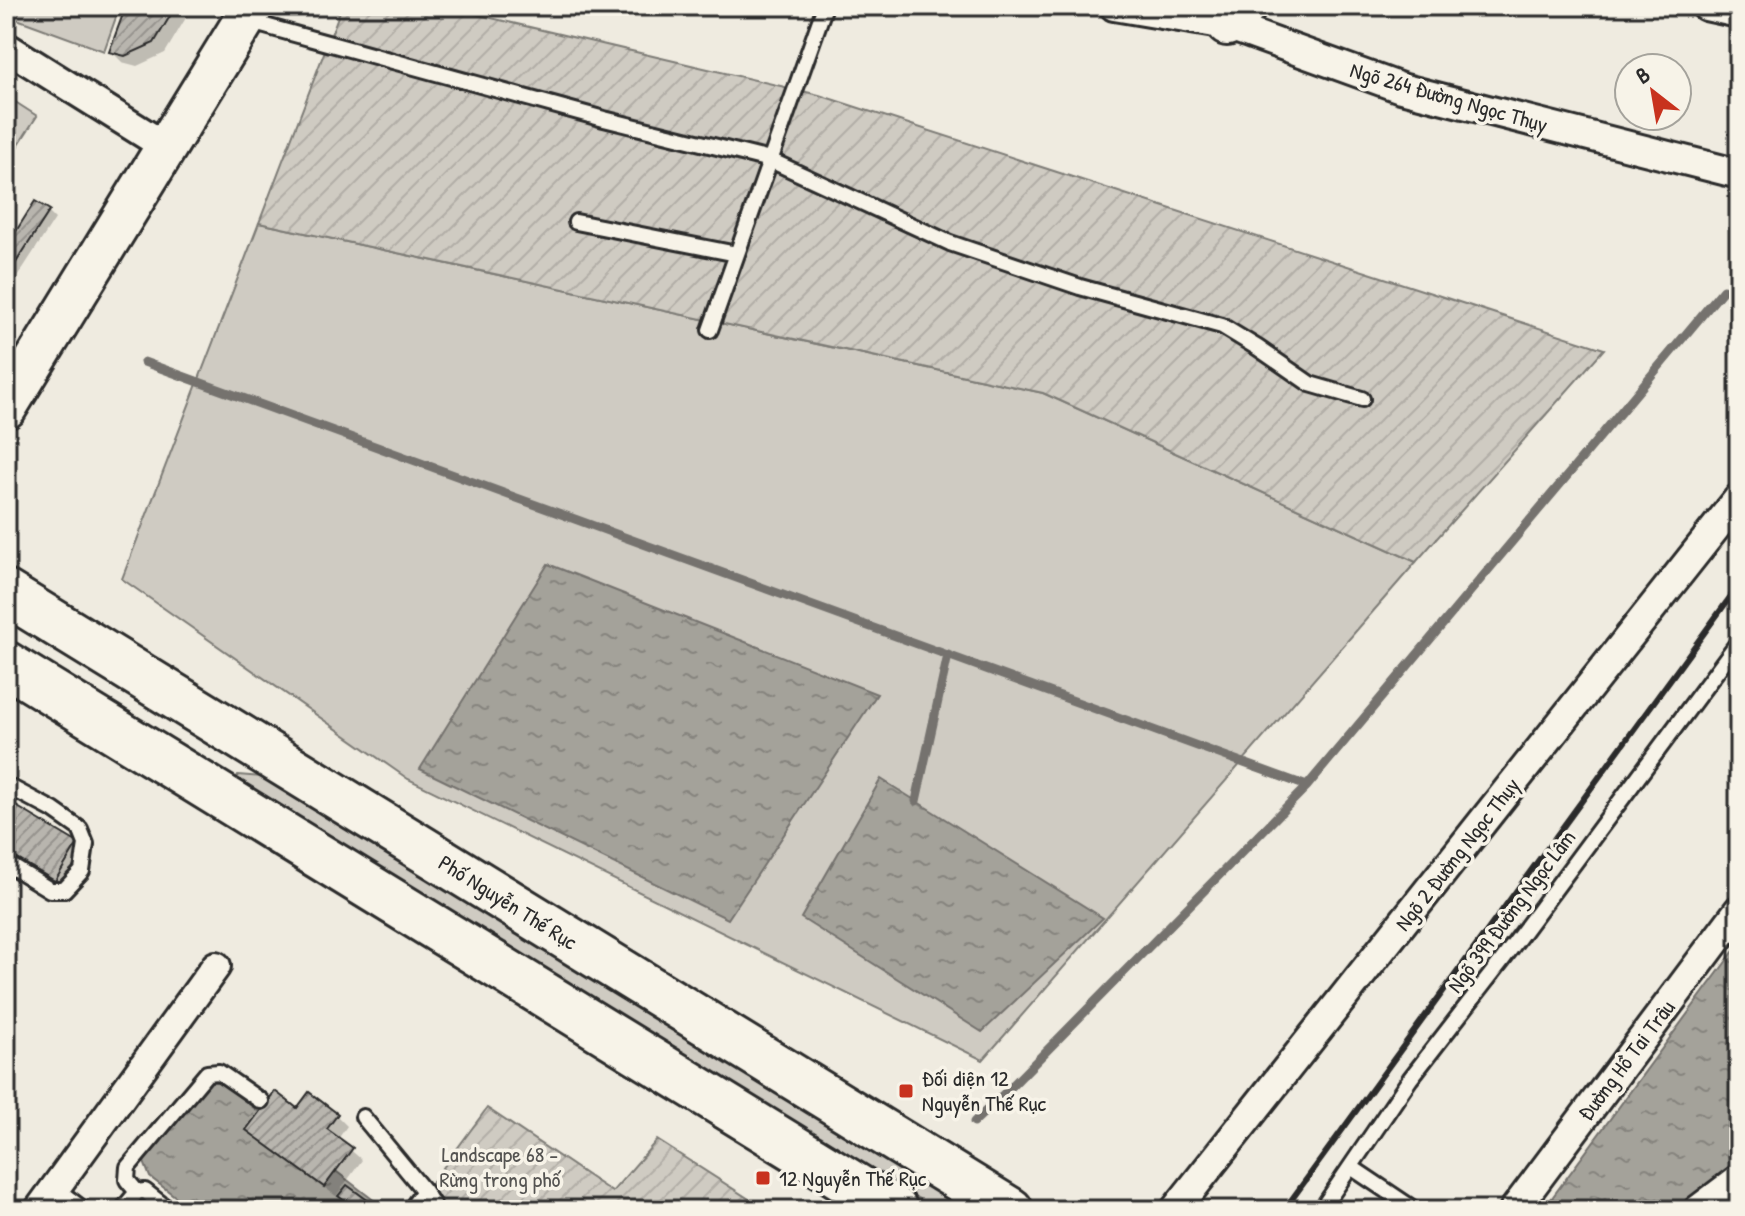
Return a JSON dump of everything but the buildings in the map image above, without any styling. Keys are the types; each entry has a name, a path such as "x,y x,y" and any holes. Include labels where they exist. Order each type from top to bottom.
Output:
{"main road":[{"name":"Phố Nguyễn Thế Rục","path":"6,593 1010,1210"},
{"path":"6,664 895,1210"}],"street":[{"name":"Ngõ 264 Đường Ngọc Thụy","path":"1114,6 1222,12 1401,88 1739,174"},
{"path":"1706,6 1739,13"},
{"path":"6,408 249,13"},
{"path":"6,47 166,147"},
{"name":"Ngõ 2 Đường Ngọc Thụy","path":"1175,1210 1739,498"},
{"name":"Đường Hồ Tai Trâu","path":"1514,1210 1739,910"},
{"path":"47,1199 216,966"},
{"path":"1698,1210 1739,1179"}],"lane":[{"path":"710,330 825,6"},
{"path":"249,13 604,119 770,160 950,243 1080,287 1222,326 1310,384 1362,399"},
{"path":"576,222 737,254"},
{"name":"Ngõ 399 Đường Ngọc Lâm","path":"1321,1210 1410,1079 1739,641"},
{"path":"6,785 53,810 80,829 86,844 82,871 64,890 50,890 6,863"},
{"path":"137,1192 127,1180 128,1167 207,1073 219,1072 261,1101"},
{"path":"363,1117 436,1210"},
{"path":"1351,1167 1415,1210"},
{"path":"122,1210 137,1192 145,1191 169,1210"},
{"path":"410,1210 424,1191"},
{"path":"47,1199 84,1210"}],"green space":[{"path":"6,6 120,6 104,51 6,15"},
{"path":"342,6 440,6 819,95 1604,349 1416,562 1043,393 259,223"},
{"path":"6,96 37,116 6,164"},
{"path":"259,223 1043,393 1416,562 983,1060 408,779 122,579"},
{"path":"238,775 262,777 966,1210 937,1210 236,779"},
{"name":"Landscape 68 - Rừng trong phố","path":"487,1108 612,1192 657,1140 752,1201 742,1210 412,1210"}],"water":[{"path":"548,564 877,694 728,919 420,769"},
{"path":"881,779 1103,918 982,1032 801,918"},
{"path":"1739,944 1739,1169 1686,1210 1543,1210"},
{"path":"206,1082 220,1082 380,1205 381,1210 193,1210 150,1177 142,1157"}],"waterway":[{"path":"974,1122 1307,786 1723,290"},
{"path":"144,362 1307,786"},
{"path":"916,801 948,655"}],"railway":[{"path":"1284,1210 1739,585"}],"place":[{"name":"Đối diện 12 Nguyễn Thế Rục","path":"906,1091"},
{"name":"12 Nguyễn Thế Rục","path":"763,1178"}]}
